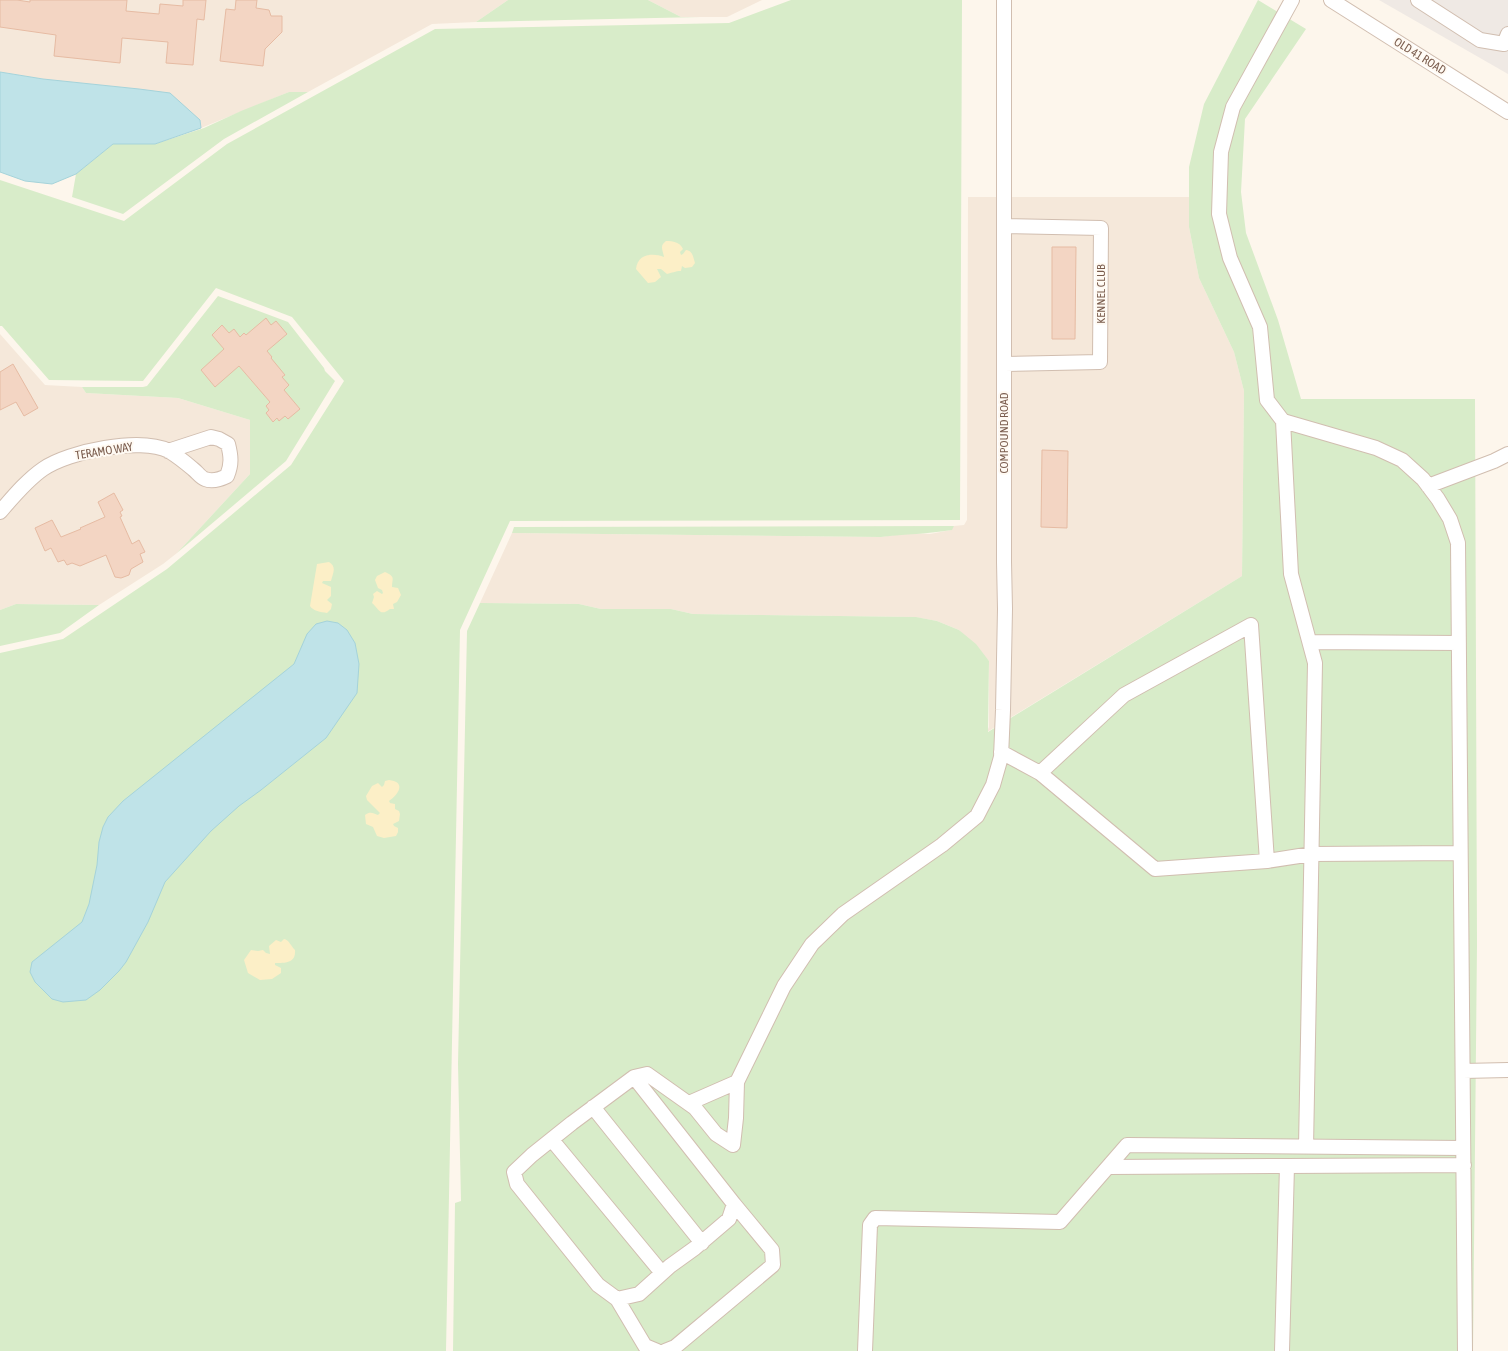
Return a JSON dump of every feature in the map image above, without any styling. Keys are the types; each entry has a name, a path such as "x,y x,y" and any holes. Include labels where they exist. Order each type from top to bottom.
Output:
{"street":[{"name":"COMPOUND ROAD","path":"737,1082 784,986 812,944 843,914 942,845 977,816 993,785 1001,752 1005,609 1004,0"},
{"path":"1292,0 1233,107 1221,152 1219,183 1220,214 1230,258 1260,327 1267,400 1283,422 1291,574 1315,663 1306,1147"},
{"name":"OLD 41 ROAD","path":"1331,0 1508,112"},
{"path":"1418,0 1480,40 1504,44 1508,34"},
{"name":"KENNEL CLUB","path":"1004,226 1101,228 1100,362 1005,364"},
{"path":"1283,422 1376,448 1402,460 1428,486 1450,520 1458,543 1465,1351"},
{"name":"TERAMO WAY","path":"0,512 44,468 76,453 119,446 149,446 168,451"},
{"path":"1428,486 1508,454"},
{"path":"1040,774 1124,695 1251,624 1268,861"},
{"path":"1310,642 1459,643"},
{"path":"1001,752 1040,774 1155,869 1268,861 1312,854 1460,853"},
{"path":"1463,1071 1508,1070"},
{"path":"657,1351 645,1346 617,1299 598,1285 517,1184 514,1172 532,1154 593,1107 634,1077 647,1074 695,1108 716,1134 732,1145 736,1118 737,1082 689,1103"},
{"path":"634,1077 772,1250 773,1265 675,1348 665,1351"},
{"path":"593,1107 702,1243"},
{"path":"552,1140 662,1273"},
{"path":"866,1351 870,1225 875,1218 1060,1222 1127,1145 1464,1148"},
{"path":"1108,1167 1464,1165"},
{"path":"1282,1351 1287,1166"},
{"path":"617,1299 639,1294 662,1273 702,1243 729,1219 734,1204"}],"shaded area":[{"path":"0,0 508,0 476,22 432,24 308,92 289,92 201,128 200,120 139,89 43,79 0,72"},
{"path":"648,0 762,0 727,17 681,17"},
{"path":"1379,0 1508,0 1508,74"},
{"path":"968,197 1189,197 1189,227 1199,278 1234,352 1244,391 1242,576 987,732 989,727 989,661 959,630 937,621 915,617 693,614 671,609 601,609 579,604 480,603 512,533 881,537 908,533 930,534 951,530 954,526 964,525 967,520"},
{"path":"0,334 45,385 82,387 86,393 178,398 250,420 250,474 177,553 99,605 16,604 0,610"}],"green space":[{"path":"508,0 648,0 681,17 701,17 476,22"},
{"path":"791,0 962,0 960,520 510,521 460,630 446,1351 0,1351 0,653 63,639 167,569 291,465 344,381 292,317 216,288 143,381 49,380 0,326 0,180 124,221 227,144 435,29 729,23"},
{"path":"1258,0 1306,29 1245,119 1241,192 1246,233 1278,320 1301,399 1475,399 1477,945 1473,1351 453,1351 455,1203 461,1201 458,1064 467,631 480,603 579,604 601,609 671,609 693,614 916,617 937,621 959,630 976,644 989,661 988,732 1242,576 1244,391 1234,352 1199,278 1189,227 1189,167 1204,104"},
{"path":"289,92 308,92 224,139 123,214 72,197 76,174 113,144 155,144 204,128"},
{"path":"218,296 288,322 325,371 335,381 286,461 177,553 250,474 250,420 178,398 86,393 82,387 147,386"},
{"path":"954,526 952,530 881,537 512,533 514,527"},
{"path":"16,604 99,605 60,633 0,646 0,610"}],"sand":[{"path":"666,241 678,243 683,249 680,252 681,255 686,250 690,252 695,263 692,267 685,268 682,266 681,271 667,274 661,269 657,269 661,277 655,282 648,283 636,269 637,264 643,257 655,255 664,257 662,246"},
{"path":"329,562 334,568 331,581 323,581 322,583 331,587 331,596 327,600 332,604 331,609 327,613 315,610 310,606 317,564"},
{"path":"385,572 392,577 392,587 398,588 401,595 397,602 393,604 394,609 382,612 372,603 373,594 377,591 383,593 378,588 375,580 377,576"},
{"path":"385,781 395,781 399,786 398,792 389,801 395,804 395,809 400,814 399,821 393,824 398,828 396,836 384,838 377,836 373,827 366,824 365,815 373,813 378,815 380,813 367,800 366,796 372,786 378,783 382,787"},
{"path":"284,939 295,950 295,954 294,958 290,961 275,963 275,965 281,968 281,973 272,979 260,980 248,973 244,960 251,950 263,950 270,954 269,946 276,940 281,942"}],"water":[{"path":"0,72 43,79 170,93 200,120 201,128 155,144 113,144 76,174 52,184 25,181 0,172"},
{"path":"327,621 338,623 347,630 355,643 359,664 357,693 326,738 239,806 211,831 165,882 148,922 126,962 100,990 86,1000 63,1002 52,999 35,982 30,972 32,962 82,922 89,904 97,865 99,842 108,817 123,801 294,664 307,634 316,624"}],"building":[{"path":"0,0 30,2 30,0 127,0 126,11 159,14 160,4 183,6 183,0 206,0 204,20 197,19 193,65 166,63 168,42 122,38 120,63 54,56 56,35 0,27"},
{"path":"236,0 257,0 256,8 269,10 271,16 282,16 282,32 265,49 263,66 220,61 226,9 235,10"},
{"path":"1052,247 1076,247 1075,339 1052,339"},
{"path":"266,318 271,325 276,321 287,334 267,351 285,375 282,377 289,385 284,390 300,409 288,419 285,416 279,421 277,418 273,422 266,413 269,410 266,406 270,402 239,366 215,387 201,370 224,349 212,335 222,325 229,333 234,329 240,337 244,333 246,335"},
{"path":"13,364 38,408 24,416 16,402 0,410 0,372"},
{"path":"1042,450 1068,451 1067,528 1041,527"},
{"path":"114,493 123,510 120,512 122,516 120,517 132,544 139,540 145,552 140,554 143,562 131,569 129,575 121,578 115,577 106,555 80,566 72,563 67,565 64,560 58,562 51,548 45,551 35,528 52,520 61,537 81,529 105,517 98,502"}]}
